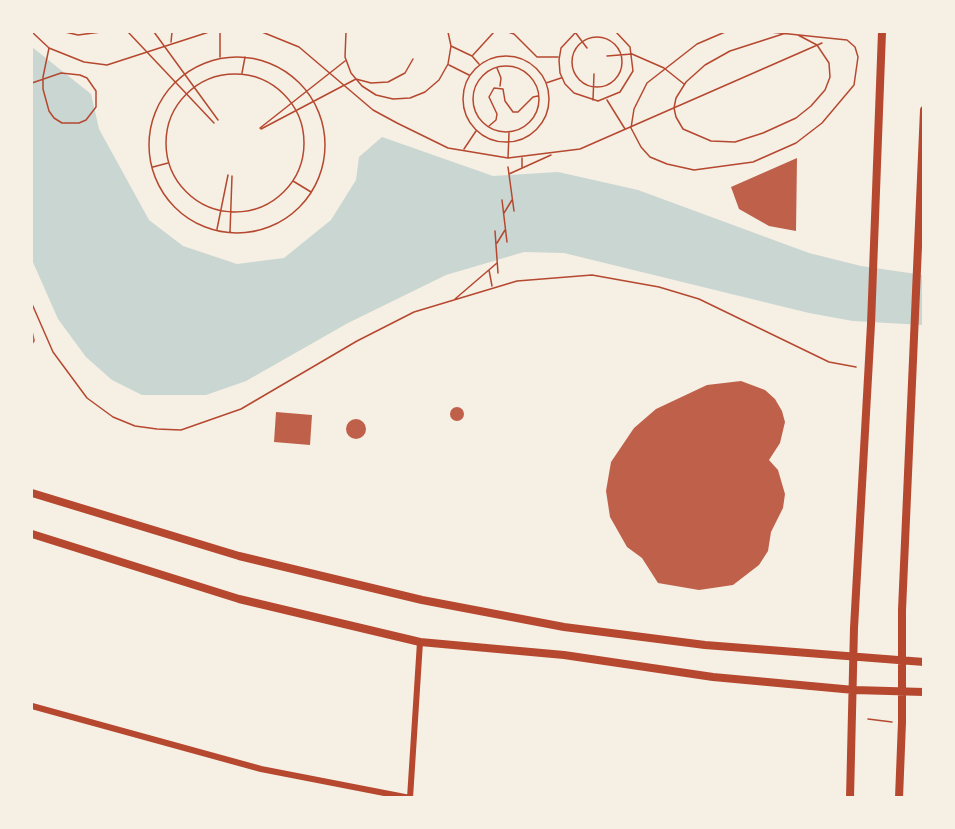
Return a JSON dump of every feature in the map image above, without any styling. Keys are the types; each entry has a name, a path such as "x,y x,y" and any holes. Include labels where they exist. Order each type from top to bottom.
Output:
{"main road":[{"path":"850,798 853,658 871,324 882,32"},
{"path":"899,798 902,610 924,110"},
{"path":"32,492 239,556 422,600 564,627 705,645 924,662"},
{"path":"32,534 239,598 420,642 564,655 713,676 854,690 924,692"}],"street":[{"path":"32,706 261,769 410,798 420,642"}],"path":[{"path":"32,32 49,48 84,62 107,65 209,32"},
{"path":"65,32 78,35 101,32"},
{"path":"92,32 97,33"},
{"path":"128,32 214,123"},
{"path":"154,32 218,120"},
{"path":"172,32 172,43"},
{"path":"220,32 220,57"},
{"path":"262,32 299,47 373,110 397,123 448,148 508,158 580,149 822,43"},
{"path":"346,32 344,40 346,60 356,79 376,95 393,99 410,98 425,92 439,80 448,64 451,46 448,32"},
{"path":"472,56 494,32"},
{"path":"508,32 514,34 537,57 559,57"},
{"path":"587,48 576,32 561,48 559,57 562,77 574,93 593,100 606,99 621,92 633,71 632,54 623,37 616,32"},
{"path":"725,32 697,44 647,83 634,109 631,128 640,147 650,157 667,164 694,170 753,162 796,143 822,123 851,92 858,57 855,47 847,40 770,32"},
{"path":"787,33 730,51 705,65 684,85 674,108 683,129 711,141 735,142 763,133 796,118 825,90 830,77 829,63 817,45 795,34"},
{"path":"600,37 615,45 620,54 621,68 618,75 605,85 594,86 582,82 572,68 573,52 582,42 600,37"},
{"path":"451,46 472,56 480,64"},
{"path":"32,83 62,73 80,75 92,84 96,91 96,107 86,120 79,123 62,123 49,111 43,89 49,48"},
{"path":"607,56 632,54 664,68 684,85"},
{"path":"241,75 245,56"},
{"path":"245,56 276,65 294,77 308,91 322,117 326,146 321,174 312,193 297,211 272,226 257,231 230,233 199,224 174,206 165,195 152,168 149,153 151,123 163,96 184,74 194,67 220,57 245,56"},
{"path":"506,56 519,58 531,64 546,84 549,100 547,113 541,125 531,135 509,141 488,138 476,130 467,118 463,104 464,89 470,75 480,64 492,58 506,56"},
{"path":"346,60 261,129 356,79 371,84 388,82 405,73 413,59"},
{"path":"448,64 470,75"},
{"path":"508,66 528,74 535,83 538,96 535,114 528,123 509,132 488,126 480,119 473,99 479,79 497,67 508,66"},
{"path":"497,67 505,101 513,111 518,112 533,97 538,96"},
{"path":"593,100 594,74"},
{"path":"222,75 241,75 265,81 287,98 296,111 304,143 301,165 293,181 283,193 265,206 232,212 218,210 191,196 177,180 169,163 166,148 168,126 184,97 201,83 222,75"},
{"path":"546,84 562,77"},
{"path":"488,126 495,123 496,114 490,100 490,91 500,87"},
{"path":"606,99 626,130"},
{"path":"463,151 476,130"},
{"path":"508,158 509,132"},
{"path":"509,174 554,153"},
{"path":"522,157 522,169"},
{"path":"152,168 169,163"},
{"path":"508,167 514,211"},
{"path":"216,230 230,175 230,233"},
{"path":"293,181 312,193"},
{"path":"504,216 513,199"},
{"path":"502,200 507,242"},
{"path":"496,246 505,229"},
{"path":"495,231 498,273"},
{"path":"454,300 497,263"},
{"path":"489,269 492,287"},
{"path":"32,304 53,352 87,398 112,417 135,426 181,430 241,409 357,341 414,312 517,281 592,275 659,288 699,299 830,362 856,367"},
{"path":"868,719 892,722"}],"shaded area":[{"path":"32,47 91,94 99,129 149,220 183,246 237,264 284,258 331,220 356,180 359,157 382,137 493,176 558,172 638,190 809,253 861,266 923,275 923,325 853,321 809,313 564,253 524,252 446,275 348,323 246,381 206,395 142,395 112,380 86,357 58,319 32,260"}],"building":[{"path":"797,158 796,231 769,226 739,209 731,187"},
{"path":"32,328 35,341 32,345"},
{"path":"741,381 765,390 775,399 785,422 780,443 769,460 778,470 785,494 783,508 771,532 768,551 759,565 733,585 699,590 658,583 642,558 627,547 610,517 606,491 611,462 634,428 656,409 707,385"},
{"path":"454,407 460,407 464,414 460,421 454,421 450,417 450,411"},
{"path":"276,412 312,415 310,445 274,442"},
{"path":"356,419 363,422 366,429 363,436 356,439 349,436 346,429 349,422"}]}
